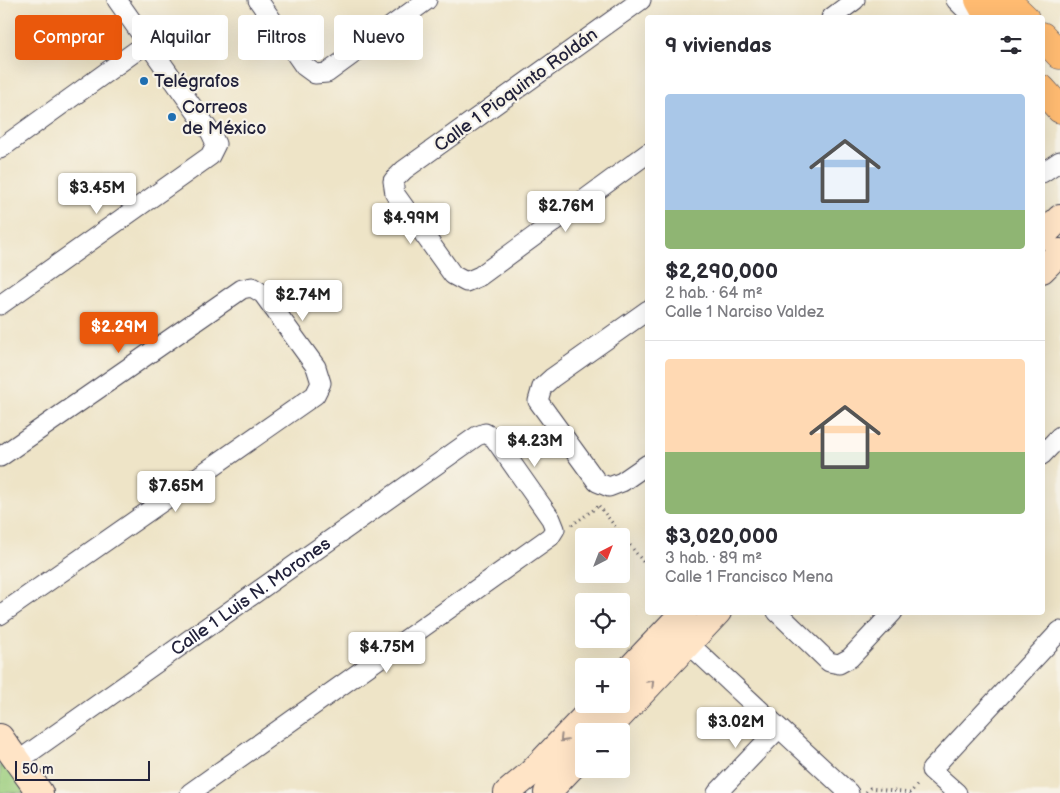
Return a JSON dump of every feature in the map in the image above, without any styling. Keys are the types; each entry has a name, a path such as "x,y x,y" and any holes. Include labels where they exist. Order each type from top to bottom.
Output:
{"main road":[{"path":"979,0 1008,8"},
{"path":"1045,39 1060,55"},
{"path":"1045,92 1060,109"}],"street":[{"path":"116,0 132,23"},
{"path":"258,0 304,66 315,74 327,73 427,0"},
{"name":"Calle 1 Pioquinto Roldán","path":"641,0 404,170 393,182 395,194 447,267 453,275 466,282 480,276 645,154"},
{"path":"835,15 855,0"},
{"path":"956,0 971,15"},
{"path":"0,149 132,55"},
{"path":"0,305 210,156 216,144 211,133 159,60"},
{"path":"1045,171 1060,160"},
{"path":"1045,233 1060,218"},
{"path":"1045,267 1060,252"},
{"path":"0,457 242,288 252,287 263,294 316,368 321,383 315,395 0,615"},
{"path":"645,312 542,387 538,401 597,482 609,488 622,482 645,466"},
{"name":"Calle 1 Luis N. Morones","path":"18,761 476,436 484,434 494,438 551,519 555,529"},
{"path":"1045,452 1060,436"},
{"path":"190,793 550,537 555,529"},
{"path":"630,669 681,615"},
{"path":"614,723 715,615"},
{"path":"780,615 829,662 840,664 850,658 890,615"},
{"path":"956,793 931,770 1060,631"},
{"path":"689,644 849,793"},
{"path":"507,793 531,773 588,713"},
{"path":"717,793 779,728"},
{"path":"0,737 40,793"},
{"path":"547,793 575,763"}],"path":[{"path":"555,529 569,527 599,506 609,488"},
{"path":"599,506 645,564"},
{"path":"866,793 870,788 910,793 931,770"}],"green space":[{"path":"0,743 38,793 0,793"}],"place":[{"name":"Telégrafos","path":"144,81"},
{"name":"Correos de México","path":"172,117"}]}
